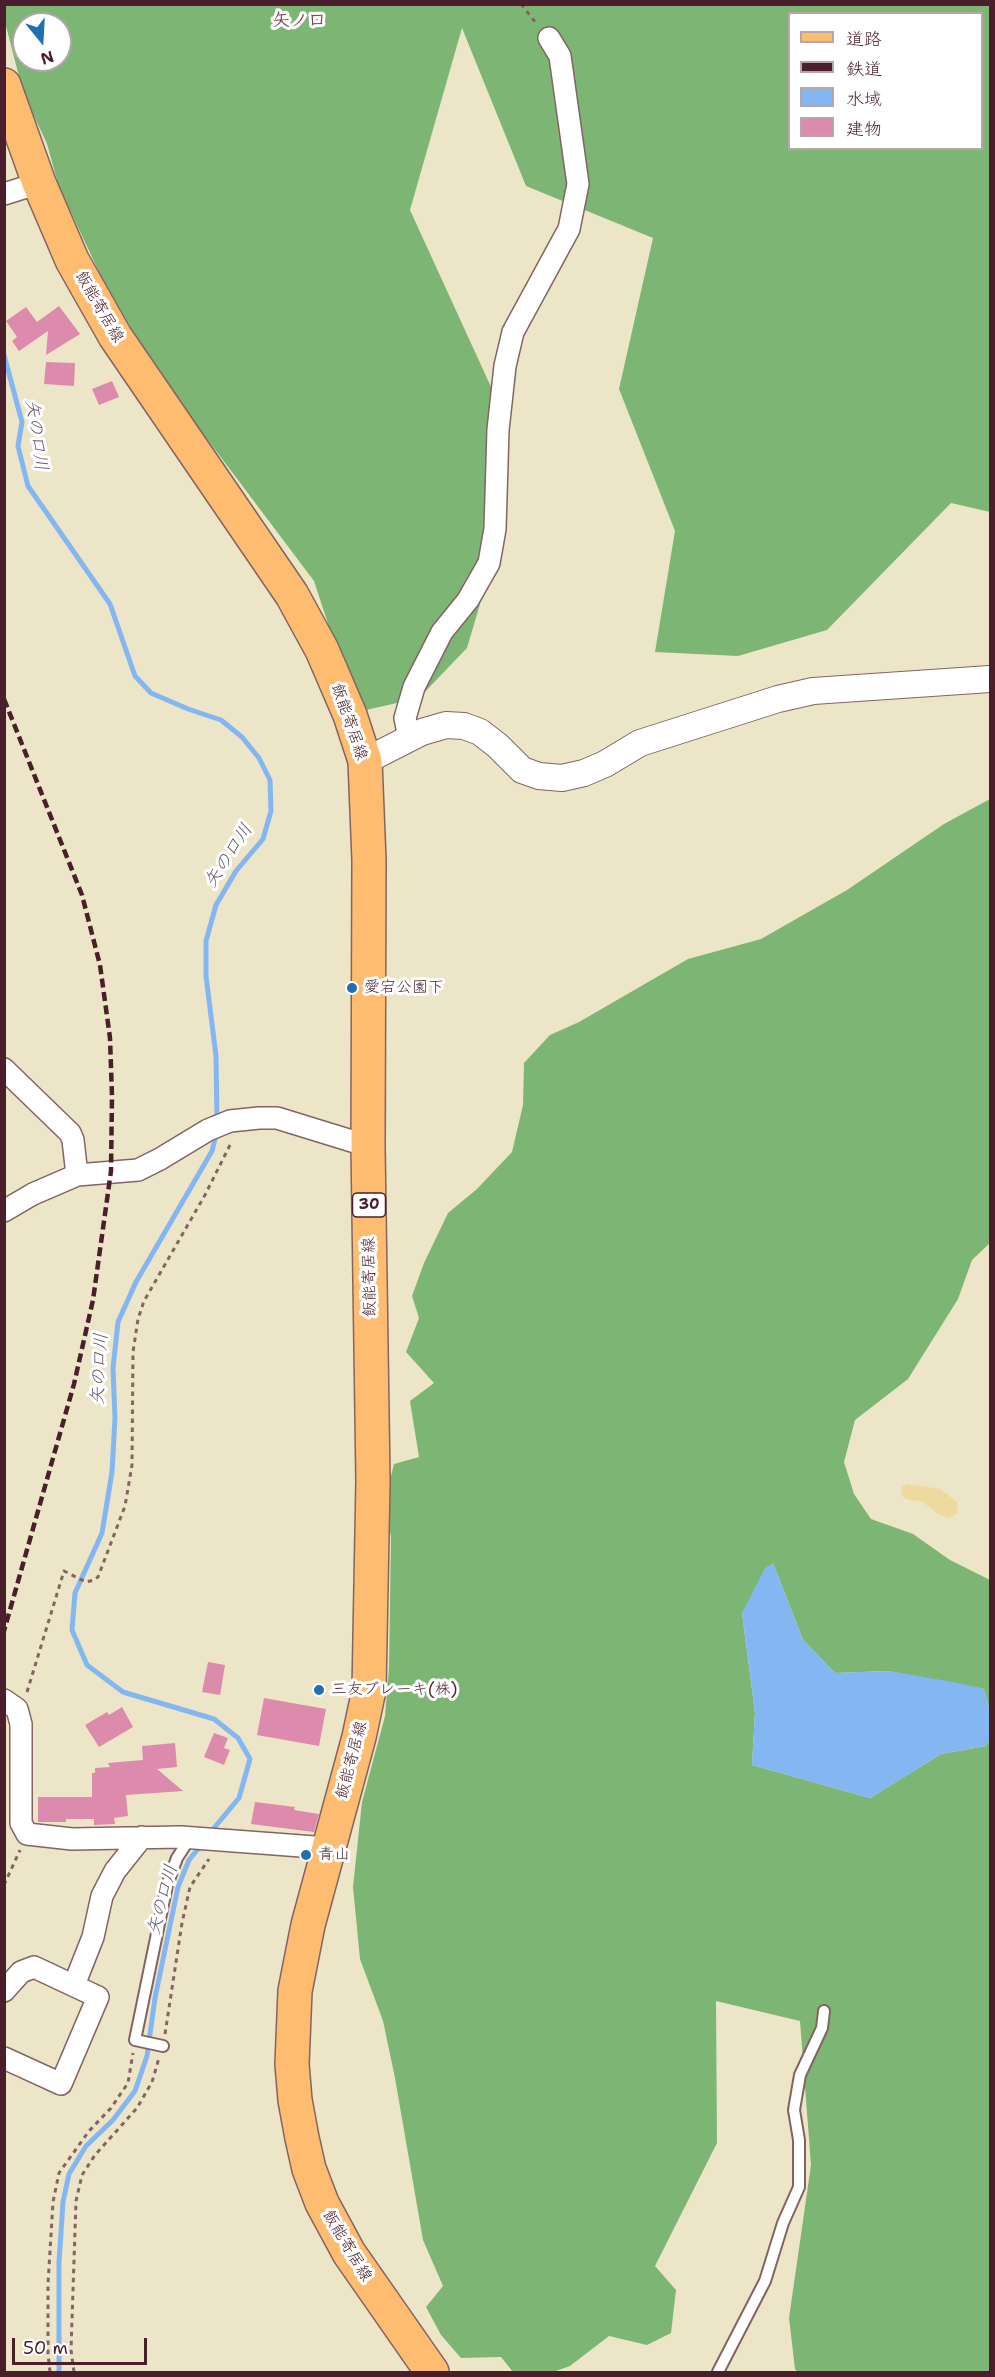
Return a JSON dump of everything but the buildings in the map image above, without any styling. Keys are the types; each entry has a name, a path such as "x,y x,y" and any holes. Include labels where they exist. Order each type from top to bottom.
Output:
{"main road":[{"name":"飯能寄居線","path":"4,85 39,183 72,260 115,336 292,595 327,661 350,715 365,761 369,860 368,1146 372,1481 369,1690 359,1737 308,1925 295,1991 292,2064 302,2138 309,2169 333,2227 373,2289 432,2371"}],"street":[{"path":"409,738 405,718 414,687 442,632 468,600 489,563 495,529 498,430 505,366 513,332 570,229 578,184 560,56 549,38"},
{"path":"4,194 39,183"},
{"path":"365,761 409,738 446,725 464,726 480,732 522,770 538,777 562,778 584,773 604,764 640,742 790,697 813,692 990,679"},
{"path":"4,1069 70,1133 77,1174"},
{"path":"4,1211 33,1194 77,1174 138,1170 208,1130 235,1121 277,1118 368,1146"},
{"path":"4,1700 17,1709 20,1716 21,1823 27,1834 72,1839 192,1838 328,1848"},
{"path":"74,1985 93,1937 102,1896 115,1871 142,1837"},
{"path":"4,1991 21,1972 34,1967 98,1997 61,2084 4,2058"}],"lane":[{"path":"160,2045 137,2040 167,1885 177,1858 192,1838"},
{"path":"718,2373 765,2281 783,2223 799,2187 799,2140 794,2110 800,2075 822,2028 824,2011"}],"path":[{"path":"521,4 549,38"},
{"path":"20,1716 64,1571 86,1582 98,1576 125,1506 132,1465 134,1344 138,1319 144,1301 229,1151 235,1121"},
{"path":"4,1885 27,1834"},
{"path":"74,2373 71,2350 75,2200 81,2175 95,2155 137,2108 152,2082 190,1887 220,1840"},
{"path":"50,2373 48,2283 53,2202 59,2173 128,2083 137,2040"}],"green space":[{"path":"4,5 990,5 990,512 951,503 827,630 738,656 655,652 675,531 619,389 653,238 526,186 462,28 410,210 497,400 488,577 467,648 419,698 357,712 314,581 177,399 135,335 100,274 59,187 47,144 23,92 18,72 72,72 72,12 12,12 12,49 5,22"},
{"path":"990,799 990,1243 972,1260 958,1299 908,1379 855,1420 844,1462 854,1494 871,1519 913,1534 950,1560 990,1580 990,1711 984,1689 888,1671 835,1673 803,1640 773,1563 742,1613 755,1713 752,1765 870,1798 941,1754 986,1746 990,1738 990,2372 798,2372 795,2369 789,2318 811,2165 800,2021 716,2001 717,2143 655,2266 676,2290 671,2333 647,2345 609,2336 570,2366 553,2372 513,2372 501,2357 461,2358 441,2335 426,2307 443,2286 423,2240 383,2021 360,1959 353,1887 362,1802 385,1716 389,1668 391,1537 385,1500 394,1464 419,1457 410,1401 434,1383 406,1352 419,1318 412,1296 424,1263 448,1213 477,1189 512,1152 523,1105 524,1063 550,1035 579,1022 688,959 761,939 847,890 944,824"}],"sand":[{"path":"908,1484 940,1489 957,1502 958,1513 949,1518 939,1515 923,1502 905,1499 901,1493 902,1487"}],"water":[{"path":"773,1563 803,1640 835,1673 888,1671 984,1689 990,1711 990,1738 986,1746 941,1754 870,1798 752,1765 755,1713 742,1613 765,1568"}],"waterway":[{"name":"矢の口川","path":"4,355 22,422 18,446 28,486 110,604 135,676 151,693 221,720 242,737 259,758 270,780 271,811 263,839 236,871 216,905 206,941 206,976 216,1056 217,1122"},
{"name":"矢の口川","path":"209,1834 239,1798 250,1759 238,1738 214,1719 123,1692 87,1665 72,1630 75,1593 102,1533 112,1472 115,1418 113,1368 118,1322 136,1282 212,1151 217,1131"},
{"name":"矢の口川","path":"59,2372 59,2262 63,2202 69,2174 86,2146 113,2120 135,2091 147,2056 155,1998 178,1887 189,1860 202,1844"}],"railway":[{"path":"4,699 82,895 100,965 110,1038 112,1096 111,1171 93,1300 74,1384 4,1631"}],"place":[{"name":"愛宕公園下","path":"352,988"},
{"name":"三友ブレーキ(株)","path":"319,1690"},
{"name":"青山","path":"306,1855"}],"district":[{"name":"矢ノ口","path":"299,21"}]}
